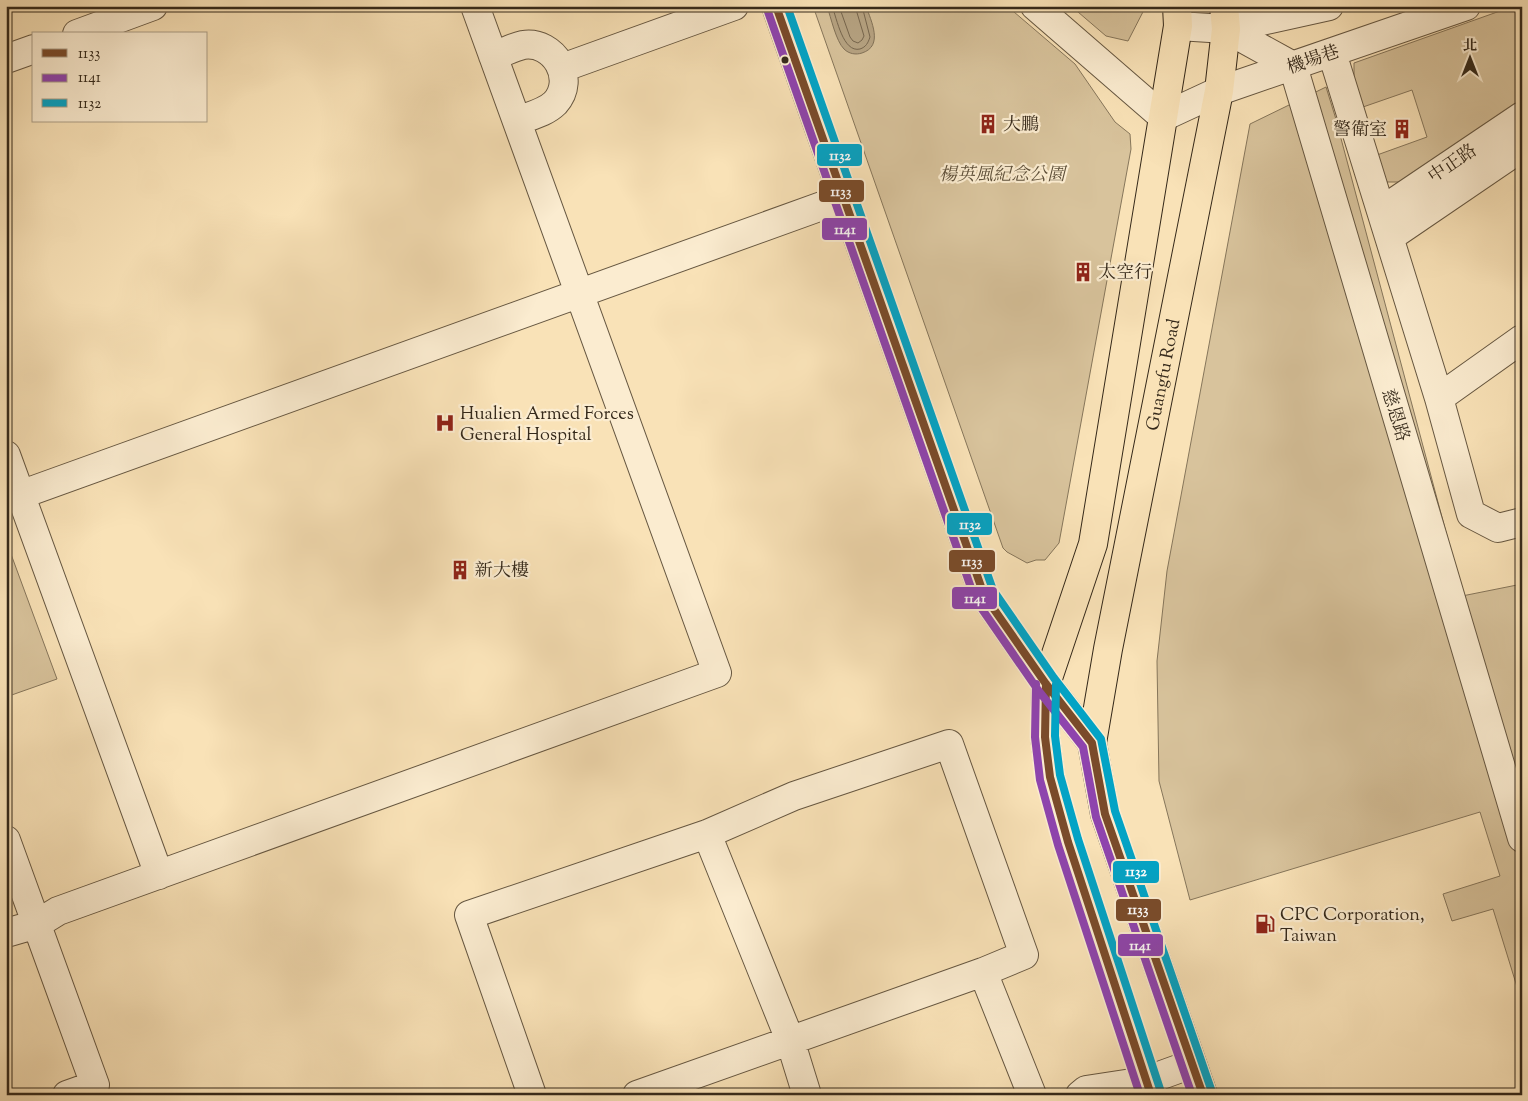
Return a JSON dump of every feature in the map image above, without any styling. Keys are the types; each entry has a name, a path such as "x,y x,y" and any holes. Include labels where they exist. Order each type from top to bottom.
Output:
{"main road":[{"path":"1148,1088 1068,842 1050,777 1045,737 1046,684 1093,544 1178,16"},
{"name":"Guangfu Road","path":"1092,743 1108,649 1219,91 1225,18"},
{"path":"1092,743 1105,814 1203,1095"}],"street":[{"path":"82,32 153,6"},
{"path":"6,933 37,924 58,911 159,874 717,673 475,6"},
{"path":"562,68 734,6"},
{"path":"776,6 984,595 1046,684 1092,743"},
{"path":"1035,6 1163,117"},
{"path":"1178,16 1225,18 1329,6"},
{"name":"機場巷","path":"1163,117 1219,91 1466,6"},
{"path":"1225,18 1293,66"},
{"path":"493,56 523,46 535,46 546,50 556,58 562,68 564,80 562,92 556,102 546,110 516,121"},
{"path":"6,59 32,50"},
{"path":"1332,53 1439,398 1471,514 1498,528 1522,522"},
{"name":"慈恩路","path":"1293,66 1522,838"},
{"name":"中正路","path":"1381,210 1522,116"},
{"name":"中正路","path":"1390,237 1522,147"},
{"path":"13,497 844,198"},
{"path":"1439,398 1522,339"},
{"path":"6,455 13,497 159,874"},
{"path":"532,1095 470,916 707,834 794,796 949,744 1024,955 984,972 637,1095"},
{"path":"707,834 790,1040 807,1095"},
{"path":"6,840 95,1085 67,1095"},
{"path":"984,972 1032,1095"},
{"path":"1080,1095 1086,1090 1148,1088 1192,1064"}],"green space":[{"name":"楊英風紀念公園","path":"813,6 1007,6 1075,64 1115,122 1130,134 1131,149 1059,543 1045,560 1027,563 1003,548"},
{"path":"1071,6 1146,6 1128,41 1106,36"},
{"path":"1514,6 1522,6 1522,102 1412,182 1385,182 1377,155 1427,137 1412,90 1363,107 1354,78 1354,63"},
{"path":"1326,87 1462,596 1522,584 1522,1003 1493,909 1452,921 1443,894 1500,876 1480,812 1190,900 1159,781 1157,661 1167,571 1250,124"},
{"path":"6,546 8,546 57,679 6,697"}],"water":[{"path":"827,6 866,6 874,32 873,45 869,50 855,54 844,49 836,35"}],"transit line":[{"name":"1133","path":"776,6 984,595 1046,684 1092,743 1105,814 1203,1095"},
{"name":"1132","path":"787,6 993,590 1054,678 1101,739 1115,811 1212,1092"},
{"name":"1141","path":"767,9 975,599 1038,690 1083,747 1096,817 1192,1095"},
{"name":"1141","path":"1036,684 1035,737 1040,780 1058,845 1140,1095"},
{"name":"1133","path":"1046,684 1045,737 1050,777 1068,842 1151,1095"},
{"name":"1132","path":"1056,684 1055,736 1060,775 1078,839 1161,1092"}],"place":[{"name":"大鵬","path":"988,124"},
{"name":"警衛室","path":"1402,129"},
{"name":"太空行","path":"1083,272"},
{"name":"Hualien Armed Forces General Hospital","path":"445,423"},
{"name":"新大樓","path":"460,570"},
{"name":"CPC Corporation, Taiwan","path":"1265,924"}]}
